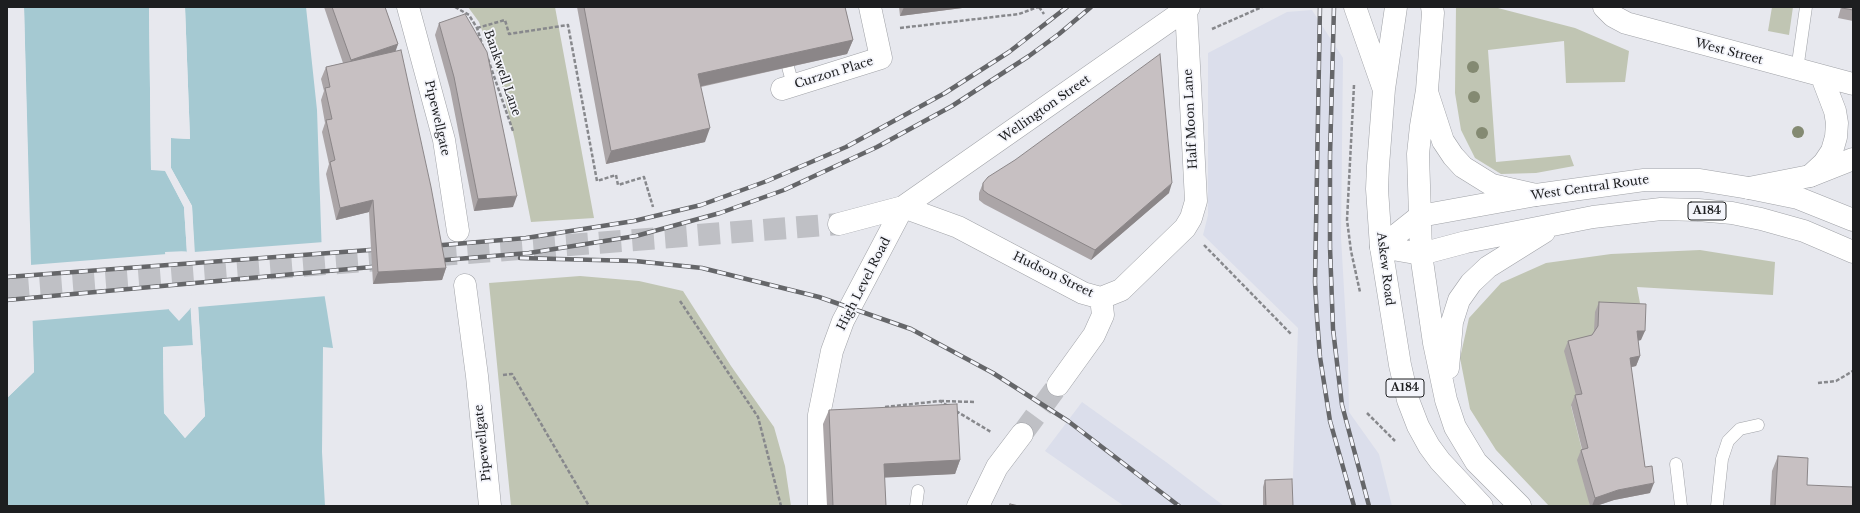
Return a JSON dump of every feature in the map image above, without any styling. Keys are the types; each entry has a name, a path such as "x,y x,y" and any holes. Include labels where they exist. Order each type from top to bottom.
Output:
{"main road":[{"name":"Pipewellgate","path":"408,7 444,140 458,231"},
{"name":"Curzon Place","path":"788,80 881,58 870,7"},
{"path":"1355,7 1384,89"},
{"name":"Askew Road","path":"1396,7 1384,89 1377,189 1381,247 1400,365 1408,400 1418,426 1429,446 1440,461 1482,506"},
{"name":"A184","path":"1432,7 1433,14 1427,90 1418,154 1421,254 1434,343 1446,400 1455,427 1465,446 1476,462 1520,506"},
{"name":"Half Moon Lane","path":"1185,228 1191,218 1196,202 1187,8"},
{"name":"Wellington Street","path":"903,207 1094,75 1187,8"},
{"name":"West Street","path":"1606,10 1626,23 1853,84"},
{"path":"1810,176 1824,163 1832,152 1836,137 1837,123 1835,111 1822,76"},
{"path":"1427,90 1443,141 1453,156 1463,167 1492,185 1536,195"},
{"path":"1749,188 1810,176 1848,166"},
{"name":"West Central Route","path":"1381,247 1420,216 1536,195 1644,180 1700,180 1749,188 1798,198 1853,220"},
{"path":"839,224 903,207"},
{"name":"Hudson Street","path":"903,207 958,227 1083,293 1100,298 1120,290 1185,228"},
{"name":"High Level Road","path":"819,506 819,415 832,351 843,321 903,207"},
{"name":"A184","path":"1381,247 1421,254 1466,242 1593,217 1661,209 1732,213 1761,219 1804,231 1853,252"},
{"path":"1446,400 1451,329 1459,300 1470,283 1488,267 1555,225"},
{"name":"Pipewellgate","path":"465,285 477,376 490,506"},
{"path":"1058,385 1094,335 1103,315 1100,298"},
{"path":"978,506 997,467 1017,440"}],"lane":[{"path":"1797,70 1806,7"},
{"path":"1717,506 1722,459 1728,441 1740,429 1758,425"},
{"path":"1676,464 1681,506"},
{"path":"916,506 918,491"}],"path":[{"path":"455,7 469,15 477,28"},
{"path":"919,26 1019,14 1038,7 1044,14"},
{"path":"1188,40 1262,7"},
{"name":"Bankwell Lane","path":"484,50 477,28 505,20 509,34 568,25 597,181 616,175 618,185 644,177 653,207"},
{"name":"Bankwell Lane","path":"487,57 513,131"},
{"path":"1185,228 1292,335"},
{"path":"680,301 758,417 781,506"},
{"path":"1818,383 1836,381 1853,371"},
{"path":"477,376 512,374 589,506"},
{"path":"940,401 1017,440"},
{"path":"879,408 940,401 975,402"}],"shaded area":[{"path":"1312,10 1343,58 1341,237 1348,359 1349,412 1379,454 1392,506 1292,506 1298,328 1203,235 1208,215 1208,53 1287,12"},
{"path":"1082,402 1166,462 1224,506 1124,506 1045,451"}],"green space":[{"path":"468,7 555,7 594,218 531,222 515,141 502,86 479,22"},
{"path":"1456,7 1494,7 1575,28 1629,51 1625,82 1566,83 1564,41 1488,50 1496,162 1570,155 1574,166 1536,173 1501,174 1475,158 1461,130 1455,93"},
{"path":"1772,7 1793,7 1789,35 1768,31"},
{"path":"1700,250 1775,262 1773,295 1637,287 1642,314 1594,336 1578,404 1571,406 1584,458 1590,506 1549,506 1496,450 1470,409 1460,358 1469,318 1501,283 1546,263 1611,254"},
{"path":"580,276 639,281 683,291 731,366 774,427 785,466 791,506 511,506 489,283"}],"water":[{"path":"24,7 149,7 151,170 165,170 184,207 187,251 165,252 169,310 179,321 190,309 188,263 193,346 163,347 164,413 185,438 205,416 192,206 171,168 171,138 190,139 185,7 306,7 317,110 323,286 333,348 323,347 322,452 325,506 7,506 7,398 34,372"}],"pier":[{"path":"22,7 24,7 30,265 167,254 171,309 32,321 34,372 7,398 7,395 32,371"},
{"path":"149,7 151,7 153,168 166,169 186,207 195,346 193,348 165,349 166,412 185,435 202,416 190,206 169,168 169,137 188,137 183,7 185,7 190,139 171,138 171,168 192,206 194,252 324,242 327,296 198,307 205,416 185,438 164,413 163,347 193,345 191,308 188,308 184,207 165,171 151,170"}],"building":[{"path":"332,7 385,7 398,44 351,60"},
{"path":"584,7 845,7 853,40 698,74 710,128 611,151"},
{"path":"1853,7 1853,10 1842,8"},
{"path":"465,14 487,52 517,196 478,199 454,77 439,23"},
{"path":"401,50 431,187 446,268 378,272 373,200 340,208 330,162 335,160 326,120 332,119 325,88 330,87 326,67"},
{"path":"1160,54 1172,183 1095,250 983,190 983,183 988,177 1015,160"},
{"path":"1599,302 1646,304 1645,331 1637,331 1640,356 1630,358 1645,467 1652,466 1654,483 1618,490 1595,498 1581,450 1588,448 1575,395 1582,394 1568,341 1592,335 1598,326"},
{"path":"957,404 960,460 884,464 886,506 833,506 829,410"},
{"path":"1778,456 1808,458 1807,485 1853,487 1853,506 1775,506"},
{"path":"1292,479 1293,506 1266,506 1265,480"}],"tunnel":[{"path":"7,289 839,224"},
{"path":"1022,434 1058,385"}],"railway":[{"path":"431,246 526,238 634,221 701,205 767,181 846,147 945,93 1009,52 1067,7"},
{"path":"433,261 529,253 636,236 720,213 784,190 877,147 952,106 1029,56 1059,34 1091,7"},
{"path":"1320,7 1315,282 1317,318 1320,357 1330,421 1354,506"},
{"path":"1334,7 1330,156 1330,247 1333,329 1342,405 1369,506"},
{"path":"7,277 383,249"},
{"path":"520,258 635,261 702,268 819,297 911,329 993,373 1068,421 1179,506"},
{"path":"7,300 383,266"}]}
